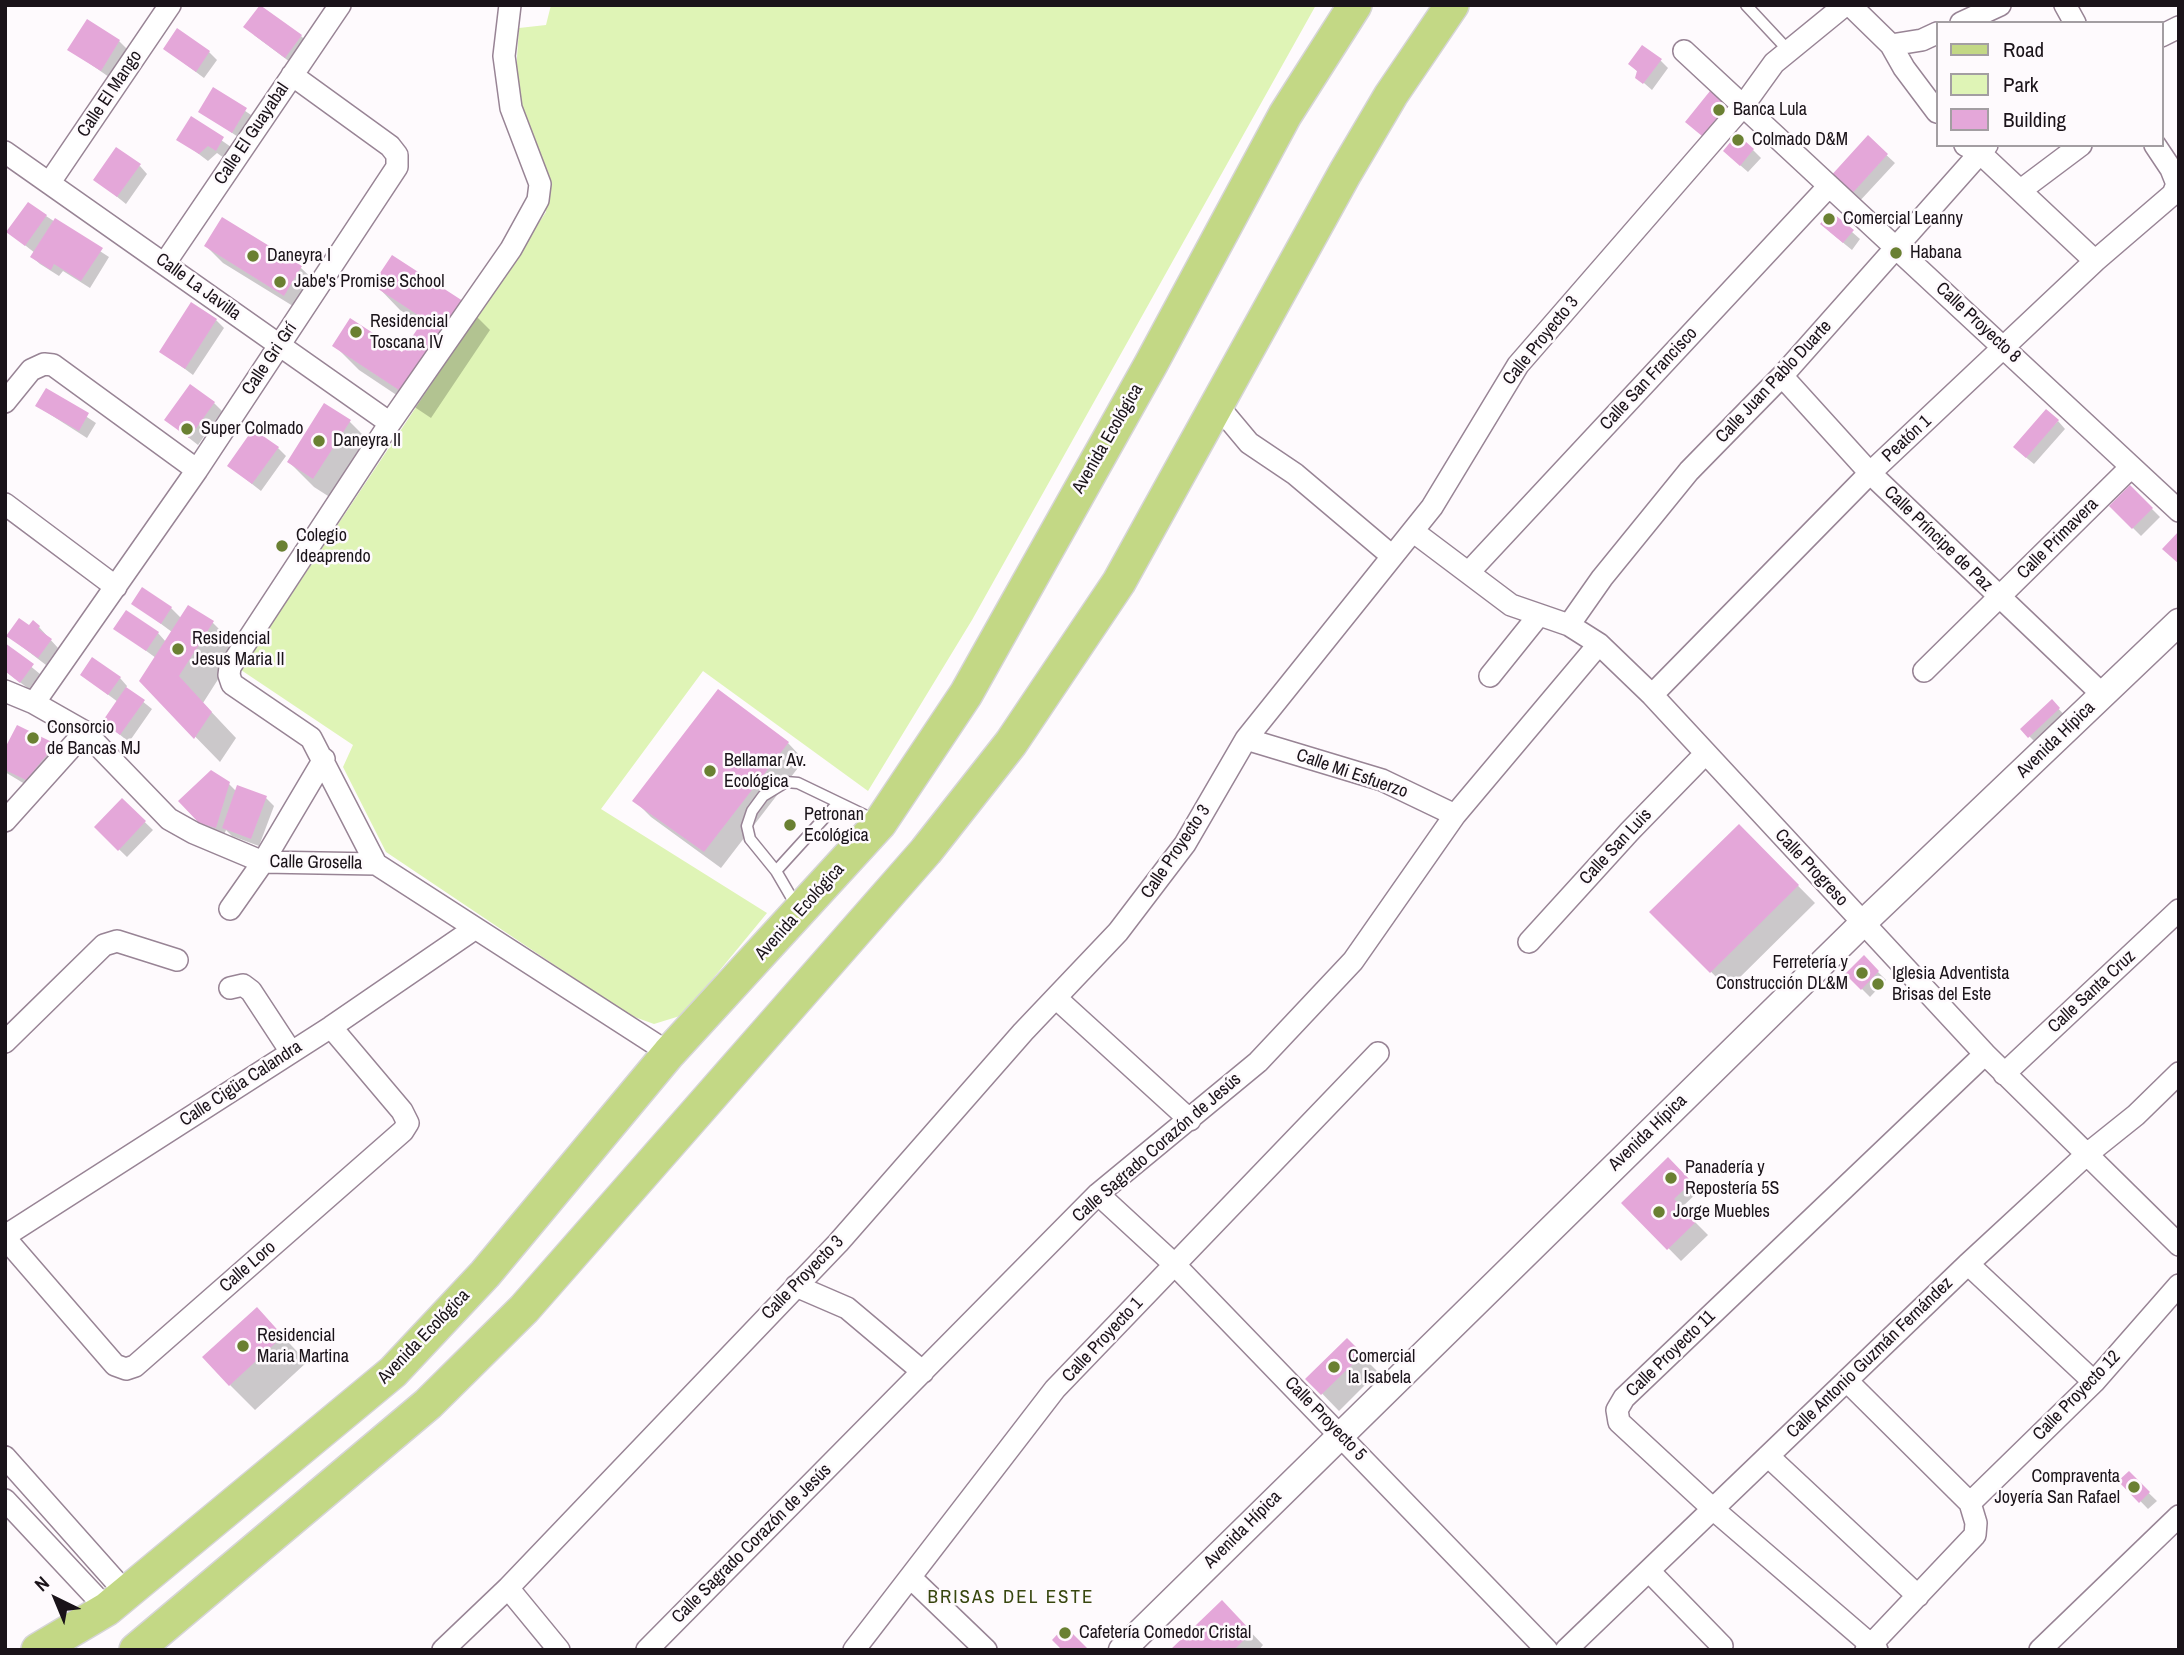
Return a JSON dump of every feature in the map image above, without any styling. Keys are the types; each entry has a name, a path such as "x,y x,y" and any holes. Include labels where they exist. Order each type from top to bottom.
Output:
{"main road":[{"name":"Avenida Ecológica","path":"38,1650 117,1601 393,1373 485,1274 669,1053 880,823 966,694 1152,364 1285,114 1355,5"},
{"path":"136,1650 428,1404 524,1309 926,851 1018,731 1119,582 1391,95 1452,5"}],"street":[{"name":"Calle El Mango","path":"50,182 170,5"},
{"name":"Calle El Guayabal","path":"165,263 340,5"},
{"path":"376,864 311,738 232,684 230,667 390,423 497,271 538,200 540,184 511,108 504,56 510,5"},
{"path":"1848,5 1891,46 1936,111"},
{"name":"Calle Proyecto 3","path":"443,1650 508,1588 838,1243 1118,932 1177,855 1246,739 1414,532 1518,365 1743,106 1788,50 1848,5"},
{"path":"1965,21 2000,5"},
{"path":"2065,5 2075,21"},
{"path":"2163,35 2179,27"},
{"path":"1891,46 1922,40 1936,33"},
{"name":"Calle Proyecto 8","path":"1684,51 2179,511"},
{"name":"Calle Gri Grí","path":"34,703 197,470 397,167 397,155 390,146 292,75"},
{"path":"1977,147 2095,261"},
{"name":"Calle Juan Pablo Duarte","path":"1569,625 1602,578 1689,471 1782,376 1898,249 1977,147"},
{"path":"2021,190 2078,147"},
{"path":"2157,147 2175,166"},
{"name":"Calle La Javilla","path":"5,152 390,423"},
{"name":"Peatón 1","path":"1651,695 1870,473 2095,261 2173,194 2177,184 2175,166"},
{"name":"Calle San Francisco","path":"1469,572 1829,186"},
{"path":"5,402 31,370 44,364 52,365 197,470"},
{"name":"Calle Príncipe de Paz","path":"1782,376 1870,473 2103,695"},
{"path":"1218,406 1249,443 1295,474 1392,556"},
{"name":"Calle Primavera","path":"1924,671 2132,467"},
{"path":"5,504 116,587"},
{"name":"Calle Progreso","path":"1414,532 1511,605 1569,625 1600,644 1651,695 2004,1074 2179,1245"},
{"path":"1490,676 1538,615"},
{"name":"Avenida Hípica","path":"1122,1650 1862,924 2179,622"},
{"name":"Calle Sagrado Corazón de Jesús","path":"647,1650 1098,1194 1258,1062 1353,961 1455,815 1600,644"},
{"name":"Calle Grosella","path":"5,691 34,703 85,732 169,819 263,862 376,864 669,1053"},
{"path":"5,821 85,732"},
{"name":"Calle Mi Esfuerzo","path":"1246,739 1382,780 1455,815"},
{"name":"Calle San Luis","path":"1529,942 1630,831 1705,754"},
{"path":"230,909 263,862 324,759"},
{"name":"Calle Santa Cruz","path":"2004,1074 2179,910"},
{"name":"Calle Cigüa Calandra","path":"5,1237 331,1027 474,929"},
{"path":"5,1042 104,945 117,941 177,960"},
{"path":"230,988 243,985 251,991 291,1052"},
{"path":"1056,998 1190,1120"},
{"name":"Calle Loro","path":"5,1237 115,1365 126,1369 135,1366 404,1131 408,1123 402,1111 331,1027"},
{"name":"Calle Proyecto 1","path":"854,1650 1055,1390 1378,1053"},
{"name":"Calle Proyecto 11","path":"1871,1648 1619,1422 1617,1410 1624,1398 1985,1054"},
{"name":"Calle Antonio Guzmán Fernández","path":"1566,1650 1968,1264 2086,1155 2118,1132 2179,1073"},
{"name":"Calle Proyecto 5","path":"1098,1194 1174,1264 1547,1650"},
{"path":"1968,1264 2094,1382"},
{"name":"Calle Proyecto 12","path":"1970,1503 2094,1382 2179,1285"},
{"path":"796,1286 847,1308 923,1372"},
{"path":"1847,1381 1970,1503 1976,1524 1975,1535 1871,1648"},
{"path":"1768,1456 1918,1596"},
{"path":"8,1467 117,1601"},
{"path":"5,1500 117,1601"},
{"path":"2040,1650 2179,1516"},
{"path":"1648,1571 1721,1646"},
{"path":"911,1578 986,1650"},
{"path":"508,1588 559,1650"}],"lane":[{"path":"1746,5 1788,50"},
{"path":"801,912 776,872 750,839 747,827 752,811 763,796 786,782 798,783 836,804 880,823"},
{"path":"776,872 836,804"}],"green space":[{"path":"551,5 1316,5 972,620 868,791 703,671 601,809 767,913 683,1015 654,1024 629,1015 386,852 343,767 353,745 241,670 546,212 524,156 516,72 519,28 546,25"}],"building":[{"path":"260,5 302,35 285,58 243,27"},
{"path":"87,19 120,40 101,71 67,50"},
{"path":"177,28 210,51 196,72 163,49"},
{"path":"1642,45 1662,59 1643,84 1635,78 1637,71 1628,64"},
{"path":"213,87 247,108 232,133 198,112"},
{"path":"1710,91 1727,106 1702,136 1685,122"},
{"path":"191,116 224,137 216,151 208,146 199,154 176,140"},
{"path":"1737,134 1754,149 1740,166 1723,151"},
{"path":"1868,135 1888,154 1848,198 1828,179"},
{"path":"116,147 141,164 117,197 93,180"},
{"path":"28,202 47,215 25,246 6,232"},
{"path":"1830,211 1854,230 1843,243 1820,224"},
{"name":"Daneyra I","path":"222,217 302,266 284,296 204,246"},
{"path":"55,218 103,248 81,281 54,264 51,270 30,257"},
{"name":"Residencial Toscana IV","path":"392,255 466,303 405,394 332,346 350,318 402,352 424,319 372,285"},
{"path":"191,302 217,319 185,369 159,352"},
{"path":"190,384 215,402 189,438 164,420"},
{"path":"46,388 89,413 79,431 35,406"},
{"name":"Daneyra II","path":"324,403 351,420 313,479 287,462"},
{"path":"2046,409 2059,420 2026,458 2013,447"},
{"path":"253,429 279,447 252,484 227,466"},
{"path":"2130,485 2153,508 2132,529 2109,506"},
{"path":"2179,531 2179,564 2162,549"},
{"path":"142,587 172,607 161,624 131,604"},
{"name":"Residencial Jesus Maria II","path":"188,605 214,621 179,676 212,712 194,739 139,681"},
{"path":"126,610 159,632 146,651 113,629"},
{"path":"19,618 29,625 33,620 40,626 38,629 52,639 38,658 6,636"},
{"path":"5,643 34,664 20,683 5,671"},
{"path":"92,657 121,677 108,695 80,675"},
{"path":"126,687 145,700 120,735 102,722"},
{"name":"Bellamar Av. Ecológica","path":"718,689 789,742 704,852 632,801"},
{"path":"2052,699 2060,708 2028,738 2020,729"},
{"path":"17,725 56,744 26,780 5,770 5,748"},
{"path":"211,770 230,782 216,828 199,823 178,801"},
{"path":"237,785 267,796 251,839 222,828"},
{"path":"122,798 146,821 118,851 94,827"},
{"path":"1739,824 1799,885 1710,973 1649,912"},
{"name":"Ferretería y Construcción DL&M","path":"1864,955 1879,971 1861,990 1845,974"},
{"name":"Jorge Muebles","path":"1668,1157 1692,1182 1674,1199 1697,1221 1667,1250 1621,1203"},
{"name":"Residencial Maria Martina","path":"257,1307 283,1336 229,1386 202,1357"},
{"name":"Comercial la Isabela","path":"1347,1338 1363,1354 1321,1395 1305,1379"},
{"name":"Compraventa Joyería San Rafael","path":"2129,1471 2150,1492 2139,1503 2118,1481"},
{"path":"1222,1600 1252,1632 1234,1650 1170,1650"},
{"name":"Cafetería Comedor Cristal","path":"1065,1626 1086,1650 1062,1650 1052,1640"}],"place":[{"name":"Banca Lula","path":"1719,110"},
{"name":"Colmado D&M","path":"1738,140"},
{"name":"Comercial Leanny","path":"1829,219"},
{"name":"Habana","path":"1896,253"},
{"name":"Daneyra I","path":"253,256"},
{"name":"Jabe's Promise School","path":"280,282"},
{"name":"Residencial Toscana IV","path":"356,332"},
{"name":"Super Colmado","path":"187,429"},
{"name":"Daneyra II","path":"319,441"},
{"name":"Colegio Ideaprendo","path":"282,546"},
{"name":"Residencial Jesus Maria II","path":"178,649"},
{"name":"Consorcio de Bancas MJ","path":"33,738"},
{"name":"Bellamar Av. Ecológica","path":"710,771"},
{"name":"Petronan Ecológica","path":"790,825"},
{"name":"Ferretería y Construcción DL&M","path":"1862,973"},
{"name":"Iglesia Adventista Brisas del Este","path":"1878,984"},
{"name":"Panadería y Repostería 5S","path":"1671,1178"},
{"name":"Jorge Muebles","path":"1659,1212"},
{"name":"Residencial Maria Martina","path":"243,1346"},
{"name":"Comercial la Isabela","path":"1334,1367"},
{"name":"Compraventa Joyería San Rafael","path":"2134,1487"},
{"name":"Cafetería Comedor Cristal","path":"1065,1633"}],"district":[{"name":"BRISAS DEL ESTE","path":"1011,1598"}]}
